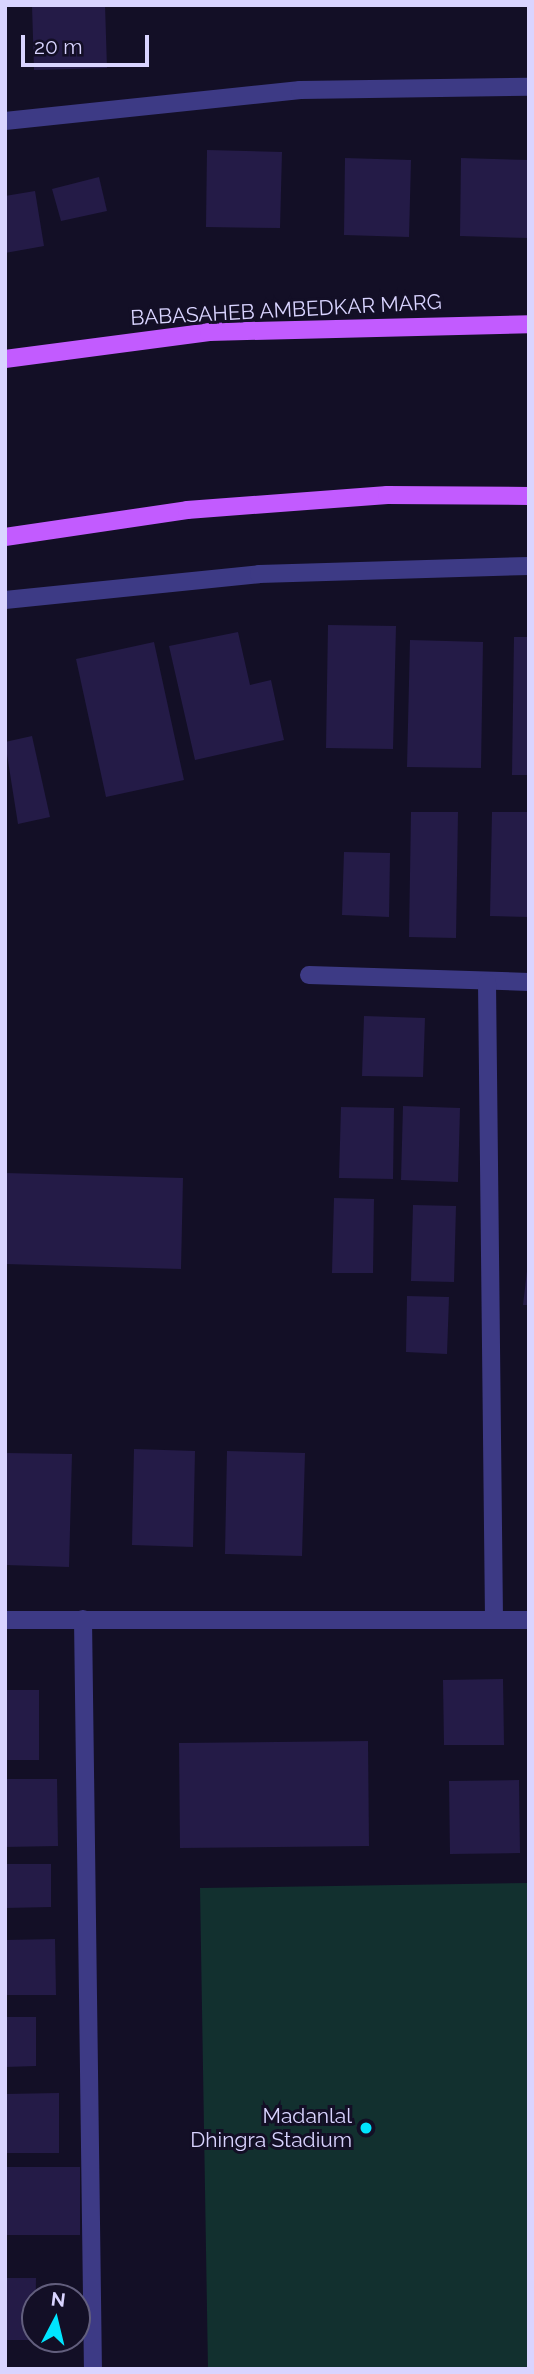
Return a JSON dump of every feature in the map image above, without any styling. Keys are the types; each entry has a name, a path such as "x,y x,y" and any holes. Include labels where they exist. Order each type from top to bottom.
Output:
{"main road":[{"name":"BABASAHEB AMBEDKAR MARG","path":"5,359 209,332 529,324"},
{"path":"5,537 187,510 387,495 529,496"}],"street":[{"path":"5,121 300,90 529,87"},
{"path":"5,600 259,574 529,566"},
{"path":"309,975 529,982"},
{"path":"487,982 494,1620"},
{"path":"83,1619 93,2369"},
{"path":"5,1620 529,1620"}],"green space":[{"name":"Madanlal Dhingra Stadium","path":"529,1883 529,2369 208,2369 200,1888"}],"building":[{"path":"32,5 105,5 107,68 34,70"},
{"path":"207,150 282,152 280,228 206,227"},
{"path":"345,158 411,160 409,237 344,235"},
{"path":"461,158 529,160 529,238 460,236"},
{"path":"99,177 107,211 61,221 52,189"},
{"path":"35,191 44,246 5,253 5,196"},
{"path":"328,625 396,626 393,749 326,748"},
{"path":"238,632 250,685 271,680 284,740 195,760 169,646"},
{"path":"514,637 529,637 529,775 512,775"},
{"path":"410,640 483,642 481,768 407,767"},
{"path":"154,642 184,780 106,797 76,659"},
{"path":"32,736 50,817 18,824 5,742"},
{"path":"411,812 458,812 456,938 409,937"},
{"path":"492,812 529,812 529,917 490,916"},
{"path":"344,852 390,853 389,917 342,915"},
{"path":"364,1016 425,1018 423,1077 362,1076"},
{"path":"403,1106 460,1108 458,1182 401,1180"},
{"path":"341,1107 394,1108 393,1179 339,1178"},
{"path":"5,1173 183,1178 181,1269 5,1264"},
{"path":"334,1198 374,1199 373,1273 332,1273"},
{"path":"413,1205 456,1206 454,1282 411,1281"},
{"path":"529,1254 529,1305 523,1305"},
{"path":"407,1296 449,1297 447,1354 406,1352"},
{"path":"134,1449 195,1451 193,1547 132,1545"},
{"path":"227,1451 305,1453 302,1556 225,1554"},
{"path":"5,1453 72,1454 69,1567 5,1565"},
{"path":"503,1679 504,1745 444,1745 443,1680"},
{"path":"5,1690 39,1690 39,1760 5,1760"},
{"path":"368,1741 369,1846 180,1848 179,1743"},
{"path":"5,1779 57,1779 58,1846 5,1847"},
{"path":"519,1780 520,1853 450,1854 449,1781"},
{"path":"5,1864 51,1864 51,1907 5,1908"},
{"path":"55,1939 56,1995 5,1995 5,1940"},
{"path":"5,2017 36,2017 36,2066 5,2067"},
{"path":"59,2093 59,2153 5,2153 5,2094"},
{"path":"5,2167 80,2167 80,2235 5,2235"},
{"path":"5,2278 36,2278 36,2283 21,2283 21,2340 5,2340"}],"place":[{"name":"Madanlal Dhingra Stadium","path":"366,2128"}]}
